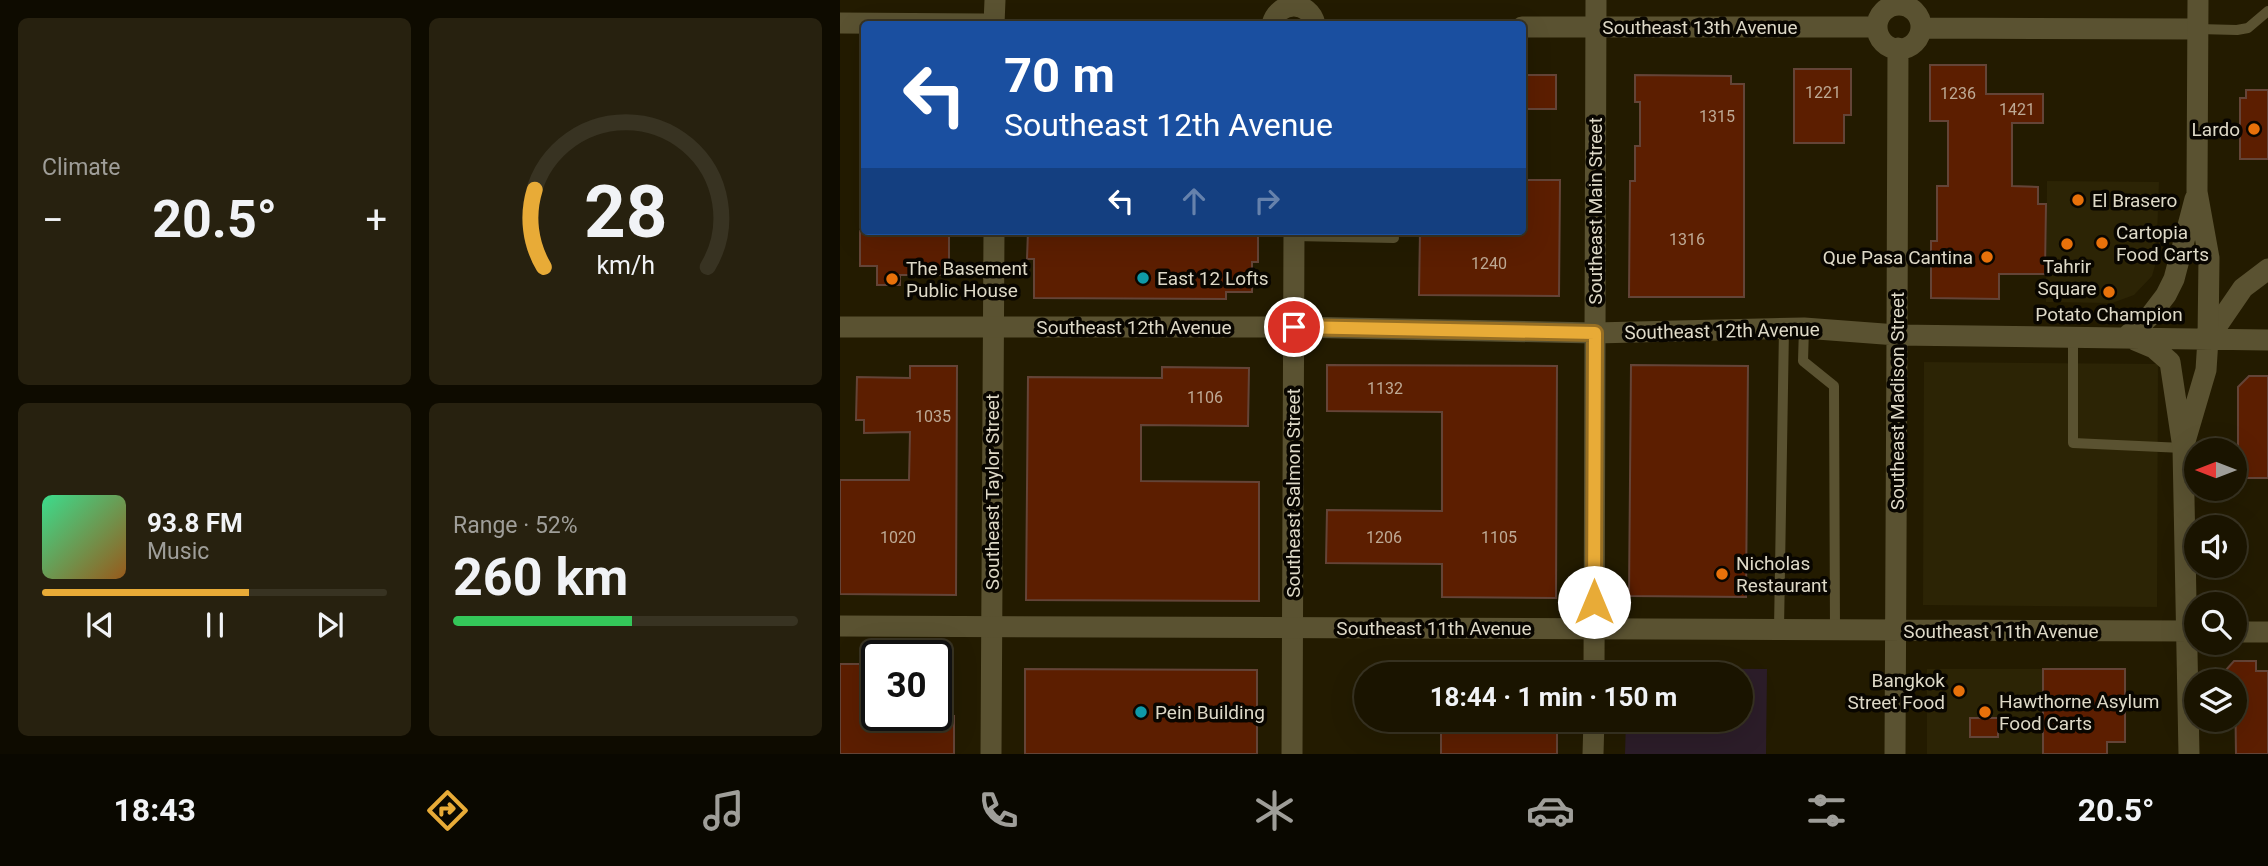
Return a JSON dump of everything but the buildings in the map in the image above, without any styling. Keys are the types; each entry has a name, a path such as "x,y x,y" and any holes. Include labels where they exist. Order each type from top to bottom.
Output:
{"main road":[{"path":"994,21 995,0"},
{"name":"Southeast Main Street","path":"1594,662 1596,0"},
{"path":"2183,448 2206,370 2208,339 2209,258 2197,192 2198,0"},
{"path":"1273,21 1281,9 1294,3 1307,9 1314,21"},
{"path":"1897,3 1913,11 1919,19 1918,36 1913,44 1905,48 1890,47 1882,41 1877,27 1882,12 1897,3"},
{"path":"840,23 861,23"},
{"name":"Southeast 13th Avenue","path":"1526,27 1877,27"},
{"path":"1920,28 2198,29"},
{"name":"Southeast Madison Street","path":"1895,754 1898,48"},
{"path":"2190,592 2183,448 2170,362 2154,348 2126,337 2150,316 2166,296 2174,279 2197,192"},
{"name":"Southeast Taylor Street","path":"991,754 994,235"},
{"name":"Southeast Salmon Street","path":"1292,754 1294,235"},
{"path":"2208,339 2243,288 2268,269"},
{"name":"Southeast 12th Avenue","path":"840,327 1294,327 1595,333 1794,328 1897,335 2268,340"},
{"name":"Southeast 11th Avenue","path":"840,626 2184,631"},
{"path":"2247,632 2268,632"},
{"path":"2189,754 2191,655"},
{"path":"1593,754 1594,732"}],"lane":[{"path":"2198,29 2248,28 2268,11"},
{"path":"1314,235 1394,239"},
{"path":"1779,629 1794,328"},
{"path":"1794,328 1804,361 1834,386 1835,630"},
{"path":"2073,337 2073,443 2183,448"}],"shaded area":[{"name":"Cartopia Food Carts","path":"2047,181 2159,182 2156,262 2152,276 2134,295 2112,303 2046,302"},
{"path":"1924,362 2158,364 2157,607 1923,605"},
{"path":"1753,669 1767,669 1766,754 1625,754 1626,732 1753,732"},
{"name":"Hawthorne Asylum Food Carts","path":"1927,669 2043,669 2043,754 1927,754"}],"place":[{"name":"Lardo","path":"2254,129"},
{"name":"El Brasero","path":"2078,200"},
{"name":"Cartopia Food Carts","path":"2102,243"},
{"name":"Tahrir Square","path":"2067,244"},
{"name":"Que Pasa Cantina","path":"1987,257"},
{"name":"East 12 Lofts","path":"1143,278"},
{"name":"The Basement Public House","path":"892,279"},
{"name":"Potato Champion","path":"2109,292"},
{"name":"Nicholas Restaurant","path":"1722,574"},
{"name":"Bangkok Street Food","path":"1959,691"},
{"name":"Pein Building","path":"1141,712"},
{"name":"Hawthorne Asylum Food Carts","path":"1985,712"}],"route":[{"path":"1294,327 1595,333 1594,602"}]}
